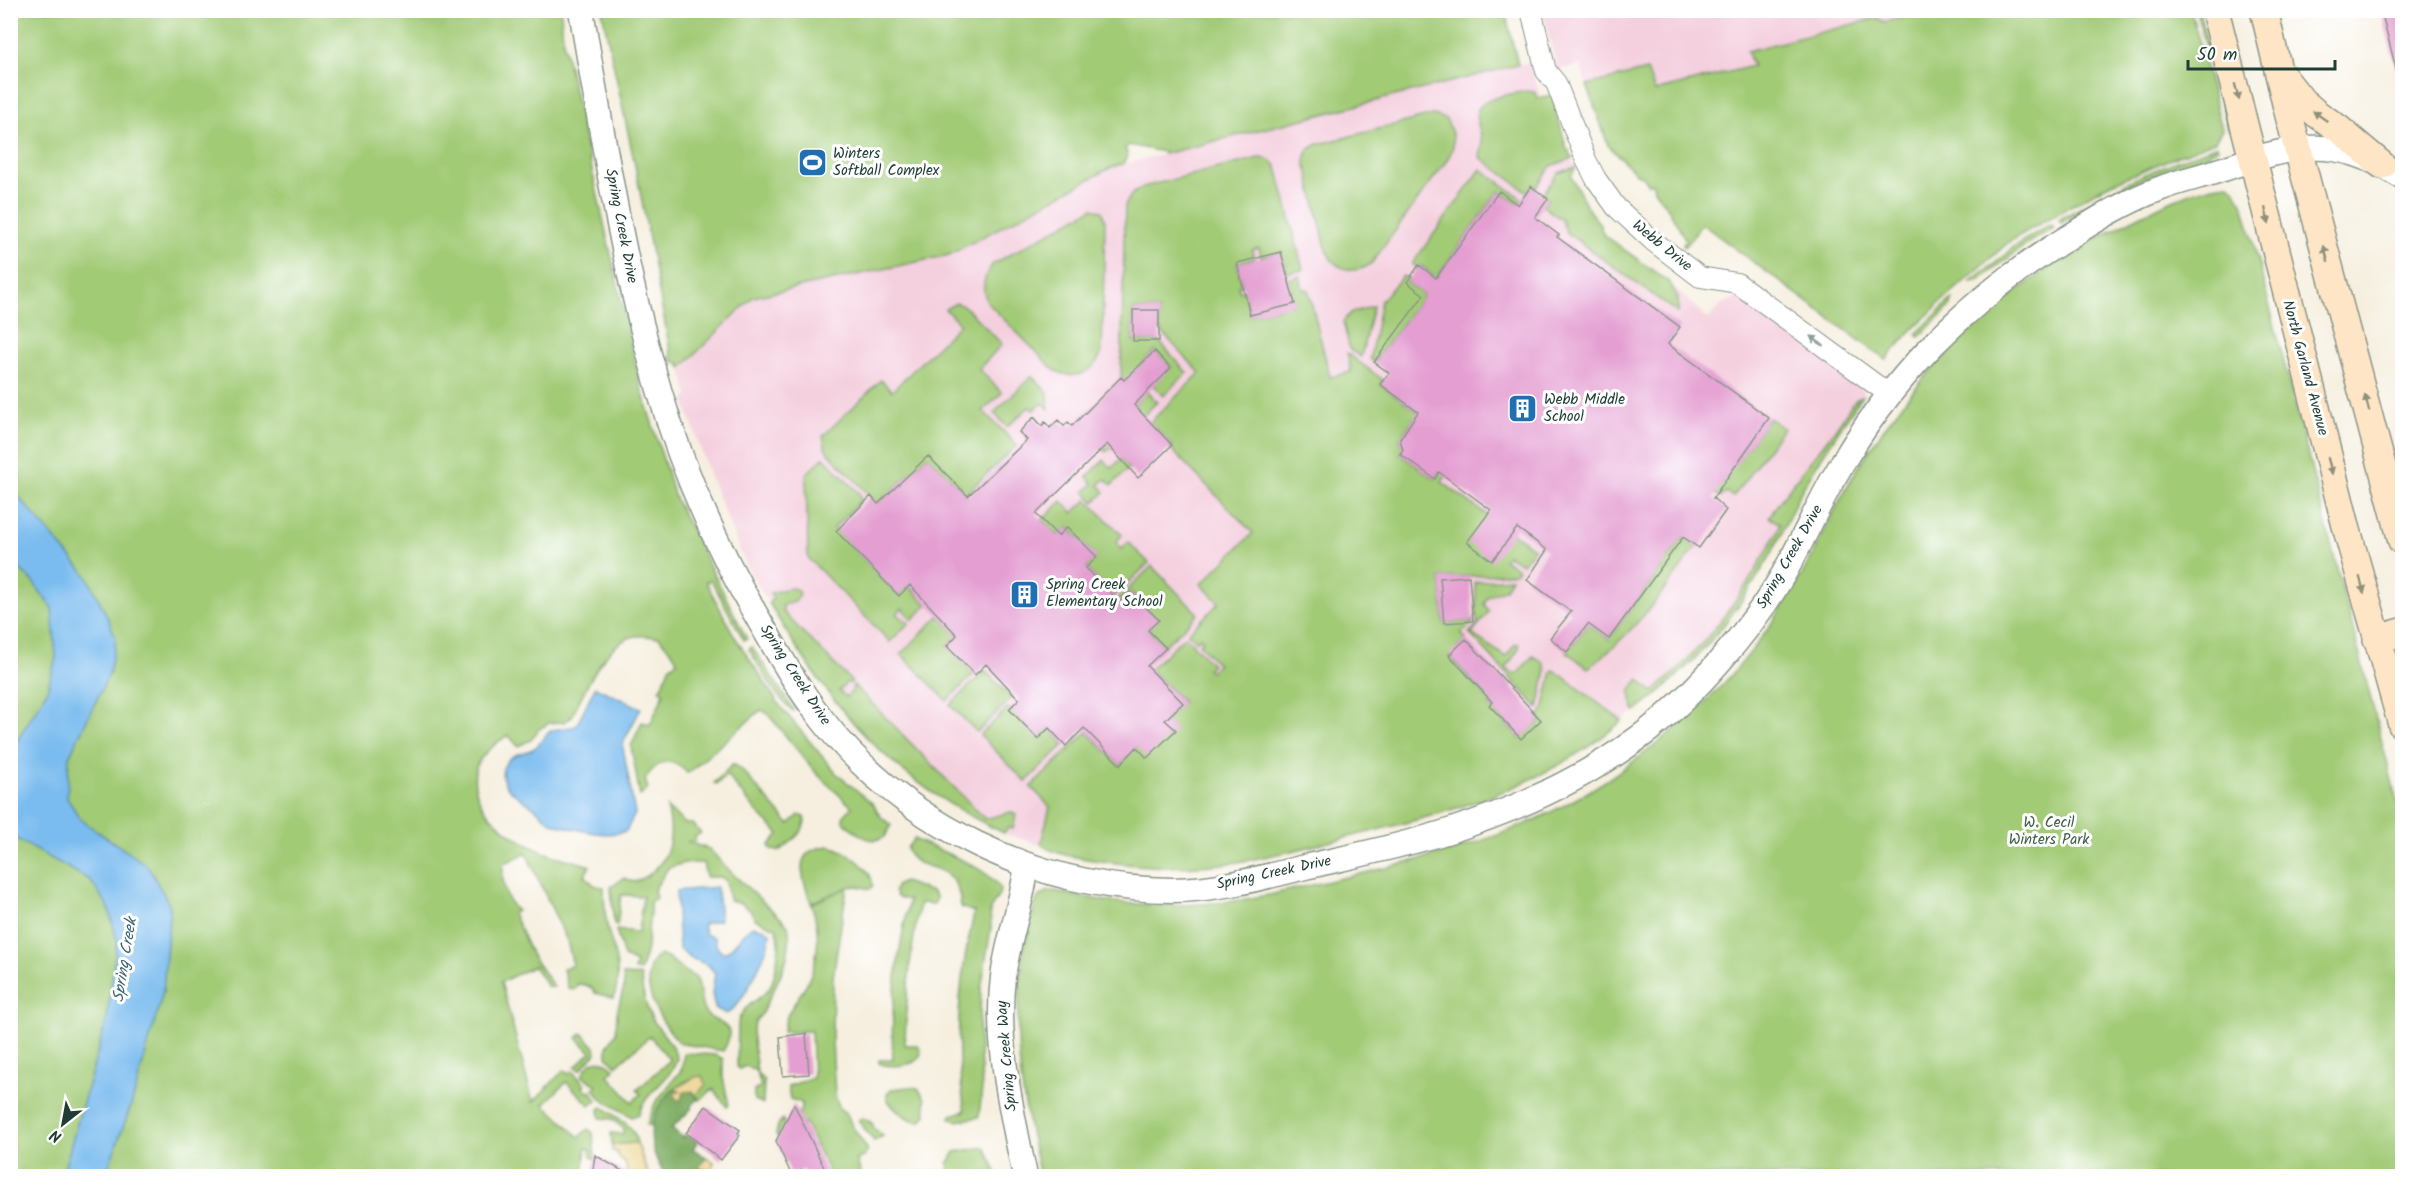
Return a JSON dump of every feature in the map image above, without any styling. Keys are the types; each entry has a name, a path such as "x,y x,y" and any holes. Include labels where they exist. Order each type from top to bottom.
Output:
{"main road":[{"name":"North Garland Avenue","path":"2215,10 2254,158 2285,294 2377,639 2403,724"},
{"path":"2264,10 2298,148 2403,541"},
{"path":"2279,72 2309,108 2392,171"},
{"path":"2377,639 2403,632"}],"street":[{"name":"Spring Creek Drive","path":"581,10 608,165 648,349 662,400 684,462 731,573 820,718 851,753 918,810 985,848 1044,871 1100,882 1170,890 1209,887 1249,880 1423,839 1456,829 1564,785 1647,733 1736,642 1782,577 1836,474 1890,395 1920,357 1959,318 2000,284 2086,226 2159,189 2254,158 2298,148 2339,148 2392,171"},
{"name":"Webb Drive","path":"1531,10 1546,71 1556,83 1573,131 1596,179 1607,196 1630,220 1700,277 1737,283 1890,395"},
{"name":"Spring Creek Way","path":"1025,1176 1006,1071 1000,1002 1010,937 1024,892 1027,865"}],"shaded area":[{"path":"1542,11 1932,11 1884,22 1877,18 1748,50 1753,66 1655,91 1647,70 1587,85 1580,65 1558,70"},
{"path":"1530,62 1540,97 1552,95 1566,147 1576,167 1571,176 1590,212 1600,224 1603,234 1664,278 1708,319 1720,305 1740,296 1863,386 1863,395 1831,441 1802,490 1769,558 1737,607 1703,650 1664,688 1600,739 1567,760 1512,788 1428,818 1239,862 1155,867 1097,861 1070,855 1004,833 982,823 929,792 887,759 830,696 792,641 747,567 710,477 685,403 688,397 681,368 752,297 949,255 1112,167"}],"green space":[{"path":"10,11 561,11 563,41 640,384 675,498 747,639 744,640 711,580 706,582 735,637 780,706 836,773 873,804 881,817 891,825 885,837 874,840 863,836 843,821 843,817 852,807 817,774 767,713 761,710 688,773 670,762 655,767 645,779 648,789 640,796 631,746 642,722 650,725 664,693 660,690 670,666 677,662 674,654 659,637 636,636 614,647 596,669 571,718 564,722 549,723 539,729 531,740 518,746 508,735 483,755 475,771 475,785 479,798 495,821 541,851 590,866 585,875 593,884 604,887 607,922 617,966 614,998 595,993 583,984 578,984 575,989 568,988 563,969 573,965 567,941 526,853 503,864 505,889 509,901 517,911 513,913 532,956 554,987 548,987 534,966 501,982 533,1102 564,1070 568,1074 572,1071 585,1084 583,1087 589,1093 591,1090 597,1101 590,1105 566,1082 544,1104 579,1137 588,1129 593,1133 595,1159 591,1157 590,1149 586,1148 583,1176 11,1176"},
{"path":"602,11 1505,11 1518,65 1164,154 1164,152 1129,145 1125,149 1128,154 1123,164 1112,167 949,255 753,297 681,368 679,363 672,361 636,170"},
{"path":"1932,11 2191,11 2222,129 2215,141 2107,185 2010,241 1940,303 1909,333 1886,360 1702,224 1684,247 1685,239 1669,210 1654,190 1653,183 1647,183 1608,145 1587,85 1647,70 1655,91 1753,66 1747,51 1877,18 1884,22"},
{"path":"2196,11 2199,11 2229,131"},
{"path":"1527,91 1534,92 1538,98 1552,95 1566,147 1573,158 1551,166 1535,189 1531,186 1527,192 1480,157 1482,143 1477,113 1480,107 1494,98"},
{"path":"1433,115 1446,119 1452,135 1452,149 1447,160 1371,264 1352,270 1340,267 1327,252 1305,161 1308,150 1316,145"},
{"path":"2217,145 2218,148 2205,156 2119,190 2061,223 2059,219 2138,177"},
{"path":"1259,158 1269,160 1277,167 1303,270 1287,273 1281,252 1261,257 1259,248 1252,250 1254,259 1237,263 1242,285 1238,286 1239,291 1244,290 1250,315 1294,304 1288,279 1300,276 1303,290 1308,289 1330,377 1351,372 1347,353 1383,380 1380,384 1421,414 1414,418 1400,439 1403,450 1400,454 1435,479 1442,469 1448,473 1442,482 1534,549 1522,564 1507,555 1504,559 1518,569 1515,573 1440,578 1444,623 1473,621 1461,633 1466,639 1449,656 1486,696 1504,680 1510,687 1489,705 1520,739 1541,720 1537,716 1543,711 1554,670 1622,721 1592,744 1560,764 1493,795 1421,819 1294,851 1238,862 1187,867 1136,865 1061,854 1041,844 1050,807 1031,787 1087,732 1120,765 1137,747 1175,730 1165,720 1183,702 1150,669 1185,636 1212,664 1207,669 1210,672 1218,664 1199,644 1203,640 1200,637 1196,641 1188,633 1219,603 1201,584 1253,533 1170,448 1172,445 1153,425 1137,435 1200,373 1159,329 1159,310 1133,310 1133,341 1159,341 1187,373 1163,396 1153,385 1171,367 1155,351 1131,374 1157,402 1106,452 1100,446 1141,397 1121,377 1125,205 1132,194 1143,187"},
{"path":"1576,167 1571,176 1590,212 1600,224 1603,234 1670,283 1678,298 1678,313 1567,233 1561,219 1543,206 1548,199 1542,195 1558,173"},
{"path":"1481,169 1522,199 1518,204 1499,191 1436,278 1420,265 1417,268 1412,264"},
{"name":"W. Cecil Winters Park","path":"2229,184 2235,189 2244,207 2402,820 2402,1176 1040,1176 1024,1100 1018,1026 1024,954 1029,925 1038,897 1049,891 1055,891 1135,904 1189,905 1269,895 1454,850 1526,824 1581,796 1619,772 1656,744 1707,700 1735,671 1772,623 1794,588 1846,488 1877,438 1934,367 1966,335 2000,304 2074,252 2170,201 2201,189"},
{"path":"1093,208 1102,211 1105,221 1102,353 1088,371 1069,375 1054,370 988,303 984,293 984,283 993,264"},
{"path":"2051,224 2054,228 2028,243 1980,280 1970,282 2013,247"},
{"path":"1403,276 1409,280 1407,283 1424,295 1374,362 1370,359 1381,300"},
{"path":"1952,299 1951,306 1919,337 1916,334"},
{"path":"956,303 964,306 1002,344 979,369 1002,393 983,411 1017,445 966,494 928,456 878,504 826,450 823,436 881,380 892,391 960,324 945,309"},
{"path":"1373,306 1361,357 1350,350 1343,322 1352,313"},
{"path":"1032,376 1048,393 1049,409 1043,403 1033,410 1029,407 1007,427 994,413"},
{"path":"1862,396 1810,476 1774,550 1756,580 1726,622 1674,679 1635,712 1630,694 1639,679 1653,692 1689,657 1737,599 1764,556 1780,524 1769,517 1831,436 1852,404"},
{"path":"1769,418 1783,428 1733,497 1726,492 1721,497 1715,493"},
{"path":"824,457 859,493 861,500 834,528 899,596 909,586 927,605 912,620 902,608 897,614 909,623 890,642 808,558 806,474"},
{"path":"1121,459 1129,468 1112,485 1105,479 1099,485 1105,492 1094,502 1085,491 1093,484 1087,477 1104,460 1112,468"},
{"path":"1087,500 1122,535 1116,542 1122,549 1128,542 1149,563 1114,596 1086,568 1096,557 1068,527 1058,536 1042,520 1062,501 1073,513"},
{"path":"1683,537 1697,546 1647,611 1620,641 1588,668 1567,652 1588,624 1609,639"},
{"path":"1152,566 1198,614 1164,646 1148,630 1158,620 1131,592 1120,602 1117,600"},
{"path":"1511,578 1505,589 1487,597 1484,604 1489,611 1472,634 1506,657 1515,644 1519,644 1519,649 1506,668 1516,675 1533,656 1543,662 1546,670 1538,708 1469,633 1477,625 1475,582"},
{"path":"790,588 796,589 800,594 795,602 783,605 783,612 852,682 850,684 847,682 839,691 846,697 854,689 852,687 854,685 985,819 1011,812 1016,815 1013,829 1008,828 1004,833 928,790 867,738 816,676 769,603 773,598 770,593"},
{"path":"939,616 957,635 947,646 974,674 947,701 901,654"},
{"path":"752,647 793,711 769,682 749,649"},
{"path":"985,671 1012,698 977,732 950,705"},
{"path":"1008,708 1038,738 1049,728 1064,745 1026,782 980,735"},
{"path":"733,764 741,769 789,824 799,815 804,817 805,822 801,831 779,851 772,850 769,846 779,834 756,811 727,775 717,784 714,783"},
{"path":"667,808 686,824 692,824 701,833 695,837 695,841 687,842 709,849 788,925 789,949 782,972 752,1031 757,1073 764,1081 763,1104 754,1100 754,1091 761,1086 756,1071 746,1066 739,1069 737,1066 738,1023 742,1013 766,992 772,983 779,945 776,928 755,919 751,911 740,903 729,900 726,881 721,877 706,877 703,863 684,863 668,868 654,890 656,898 650,902 647,946 640,971 634,970 636,963 624,957 616,930 638,932 643,896 621,895 617,926 614,925 611,887 624,878 634,882 646,876 662,861 669,842 670,820"},
{"path":"914,839 974,866 985,873 1000,889 990,909 991,928 981,989 979,1031 982,1089 979,1117 957,1121 950,1118 951,1115 965,1111 960,1073 959,1015 965,958 974,912 961,907 958,890 952,879 911,857 907,848"},
{"path":"830,846 858,861 868,872 873,886 870,889 857,886 847,887 833,977 832,1041 835,1095 840,1109 847,1114 868,1150 864,1157 857,1159 861,1176 831,1176 805,1123 779,1137 776,1135 782,1119 785,1125 796,1126 802,1103 790,1099 788,1086 813,1078 811,1031 783,1032 788,1014 813,970 818,937 811,904 846,888 811,903 803,875 804,859 817,848"},
{"path":"904,882 932,892 937,898 934,904 920,903 909,974 905,1045 918,1045 921,1052 915,1062 892,1066 879,1063 879,1060 893,1060 896,980 909,900 897,897 894,891 897,885"},
{"path":"659,955 696,977 704,1011 723,1024 729,1033 723,1051 679,1043 664,1023 654,1005 648,978 649,969"},
{"path":"623,975 641,976 648,1011 677,1059 669,1074 646,1099 639,1114 632,1117 601,1099 594,1088 597,1085 582,1076 592,1062 604,1062 614,1069 608,1075 632,1102 641,1094 637,1090 670,1060 650,1036 616,1066 607,1056 607,1047 616,1033 617,1012 624,987"},
{"path":"582,1033 595,1047 596,1053 580,1070 575,1067 591,1052 577,1038"},
{"path":"684,1053 716,1055 723,1059 723,1078 729,1105 727,1107 713,1089 700,1100 695,1095 706,1085 702,1076 693,1078 670,1093 659,1108 652,1125 647,1125 655,1103 682,1069"},
{"path":"676,1088 677,1091 681,1089 675,1094 675,1098 682,1097 684,1092 690,1090 700,1100 697,1099 691,1106 692,1108 672,1128 682,1138 685,1135 697,1142 693,1149 706,1157 699,1169 705,1169 705,1176 666,1176 654,1153 652,1129 654,1118 658,1107"},
{"path":"918,1088 925,1099 926,1115 920,1122 901,1114 887,1099 887,1093 892,1089"},
{"path":"603,1107 633,1131 637,1143 612,1145 611,1133 622,1134 624,1129 612,1119 600,1118 599,1109"},
{"path":"863,1118 872,1123 883,1136 874,1141 859,1122 859,1119"},
{"path":"985,1147 998,1176 950,1176 948,1164 955,1152"}],"sand":[{"path":"702,1076 706,1085 695,1095 693,1091 684,1092 680,1101 675,1098 675,1093 681,1090 677,1091 676,1088 695,1077"},
{"path":"637,1143 649,1176 628,1176 625,1162 617,1152 612,1151 612,1145"},
{"path":"706,1157 714,1162 710,1176 705,1176 705,1169 698,1169"}],"water":[{"name":"Spring Creek","path":"11,488 87,576 116,639 109,674 69,757 67,798 81,820 148,866 170,906 163,992 131,1106 105,1176 62,1176 107,1019 117,940 108,906 90,880 11,836 11,751 47,691 56,657 52,608 33,582 11,560"},
{"path":"595,687 641,708 624,741 623,748 635,814 626,831 618,833 592,832 554,824 514,794 503,778 502,771 505,764 512,757 533,749 553,730 576,726"},
{"path":"717,887 720,920 703,924 705,934 715,938 720,950 724,953 753,926 770,933 754,978 739,1001 726,1014 715,1008 712,994 715,973 708,965 693,959 679,949 676,891"}],"building":[{"path":"2381,10 2403,10 2403,73 2397,73"},
{"name":"Webb Middle School","path":"1531,186 1548,199 1535,217 1559,235 1557,237 1680,327 1668,344 1769,418 1713,498 1726,510 1699,548 1683,537 1609,639 1588,624 1567,652 1550,638 1571,612 1527,580 1547,550 1517,528 1492,561 1467,542 1491,510 1439,472 1435,479 1400,454 1403,450 1400,439 1418,412 1380,384 1389,373 1374,362 1424,295 1407,282 1419,265 1436,278 1499,191 1518,205"},
{"path":"1281,252 1295,304 1250,315 1237,263"},
{"path":"1133,310 1159,310 1159,341 1133,341"},
{"name":"Spring Creek Elementary School","path":"1155,351 1171,368 1134,405 1172,445 1138,478 1107,444 1036,514 1058,536 1067,527 1097,557 1086,568 1120,602 1130,592 1159,620 1148,630 1166,648 1147,666 1183,703 1165,720 1176,730 1147,758 1137,747 1120,765 1084,728 1066,746 1049,728 1038,739 1009,709 1019,699 986,664 975,675 947,646 957,635 910,585 899,596 836,531 871,496 878,504 928,456 968,496 1027,440 1019,432 1034,417 1042,426 1045,422 1050,428 1058,420 1064,426 1068,422 1072,426 1121,377 1124,380"},
{"path":"1469,576 1473,621 1444,623 1440,578"},
{"path":"1466,639 1541,720 1521,739 1489,705 1492,702 1449,655"},
{"path":"806,1033 809,1074 783,1076 780,1037"},
{"path":"794,1104 828,1176 807,1176 803,1170 791,1174 776,1141"},
{"path":"706,1106 740,1130 738,1133 740,1135 721,1160 686,1133"},
{"path":"595,1155 631,1176 592,1176"}],"place":[{"name":"Winters Softball Complex","path":"812,163"},
{"name":"Webb Middle School","path":"1523,409"},
{"name":"Spring Creek Elementary School","path":"1025,594"}]}
